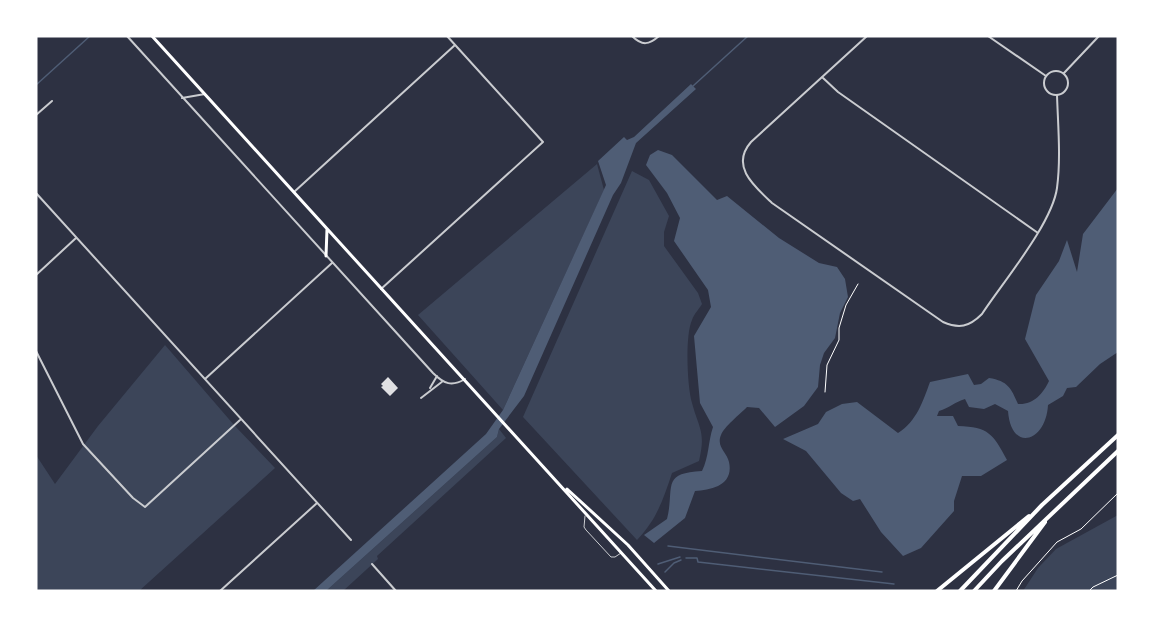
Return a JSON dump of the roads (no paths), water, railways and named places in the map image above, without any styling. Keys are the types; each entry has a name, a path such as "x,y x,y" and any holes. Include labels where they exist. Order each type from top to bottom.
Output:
{"highway":[{"path":"937,591 1042,505 1118,435"},
{"path":"974,591 1002,561 1118,451"},
{"path":"960,591 1042,505"},
{"path":"994,591 1051,514"}],"main road":[{"path":"152,36 656,591"},
{"path":"326,256 327,229"},
{"path":"554,478 628,545 669,591"}],"street":[{"path":"127,36 436,376 452,385 465,379"},
{"path":"381,288 543,142 447,36"},
{"path":"632,36 645,45 659,36"},
{"path":"867,36 743,151 741,161 752,182 772,203 943,322 953,326 963,327 982,314 1049,215 1057,190 1059,164 1056,95"},
{"path":"988,36 1046,76"},
{"path":"1063,74 1099,36"},
{"path":"294,192 455,45"},
{"path":"1054,72 1063,74 1067,79 1064,92 1056,95 1050,94 1045,88 1046,76 1054,72"},
{"path":"822,77 838,93 1038,233"},
{"path":"182,99 205,94"},
{"path":"36,115 52,101"},
{"path":"36,193 351,540"},
{"path":"36,275 76,238"},
{"path":"204,380 332,263"},
{"path":"36,351 83,444 133,498 145,507 241,420"},
{"path":"428,391 436,376"},
{"path":"421,398 443,381"},
{"path":"220,591 317,503"},
{"path":"372,564 396,591"}],"lane":[{"path":"587,514 584,521 586,530 611,557 615,557 628,545"}],"waterway":[{"path":"36,85 90,36"},
{"path":"693,86 748,36"},
{"path":"668,546 882,572"},
{"path":"658,564 680,557"},
{"path":"686,558 697,558 698,562 894,584"},
{"path":"665,572 681,560"}]}
